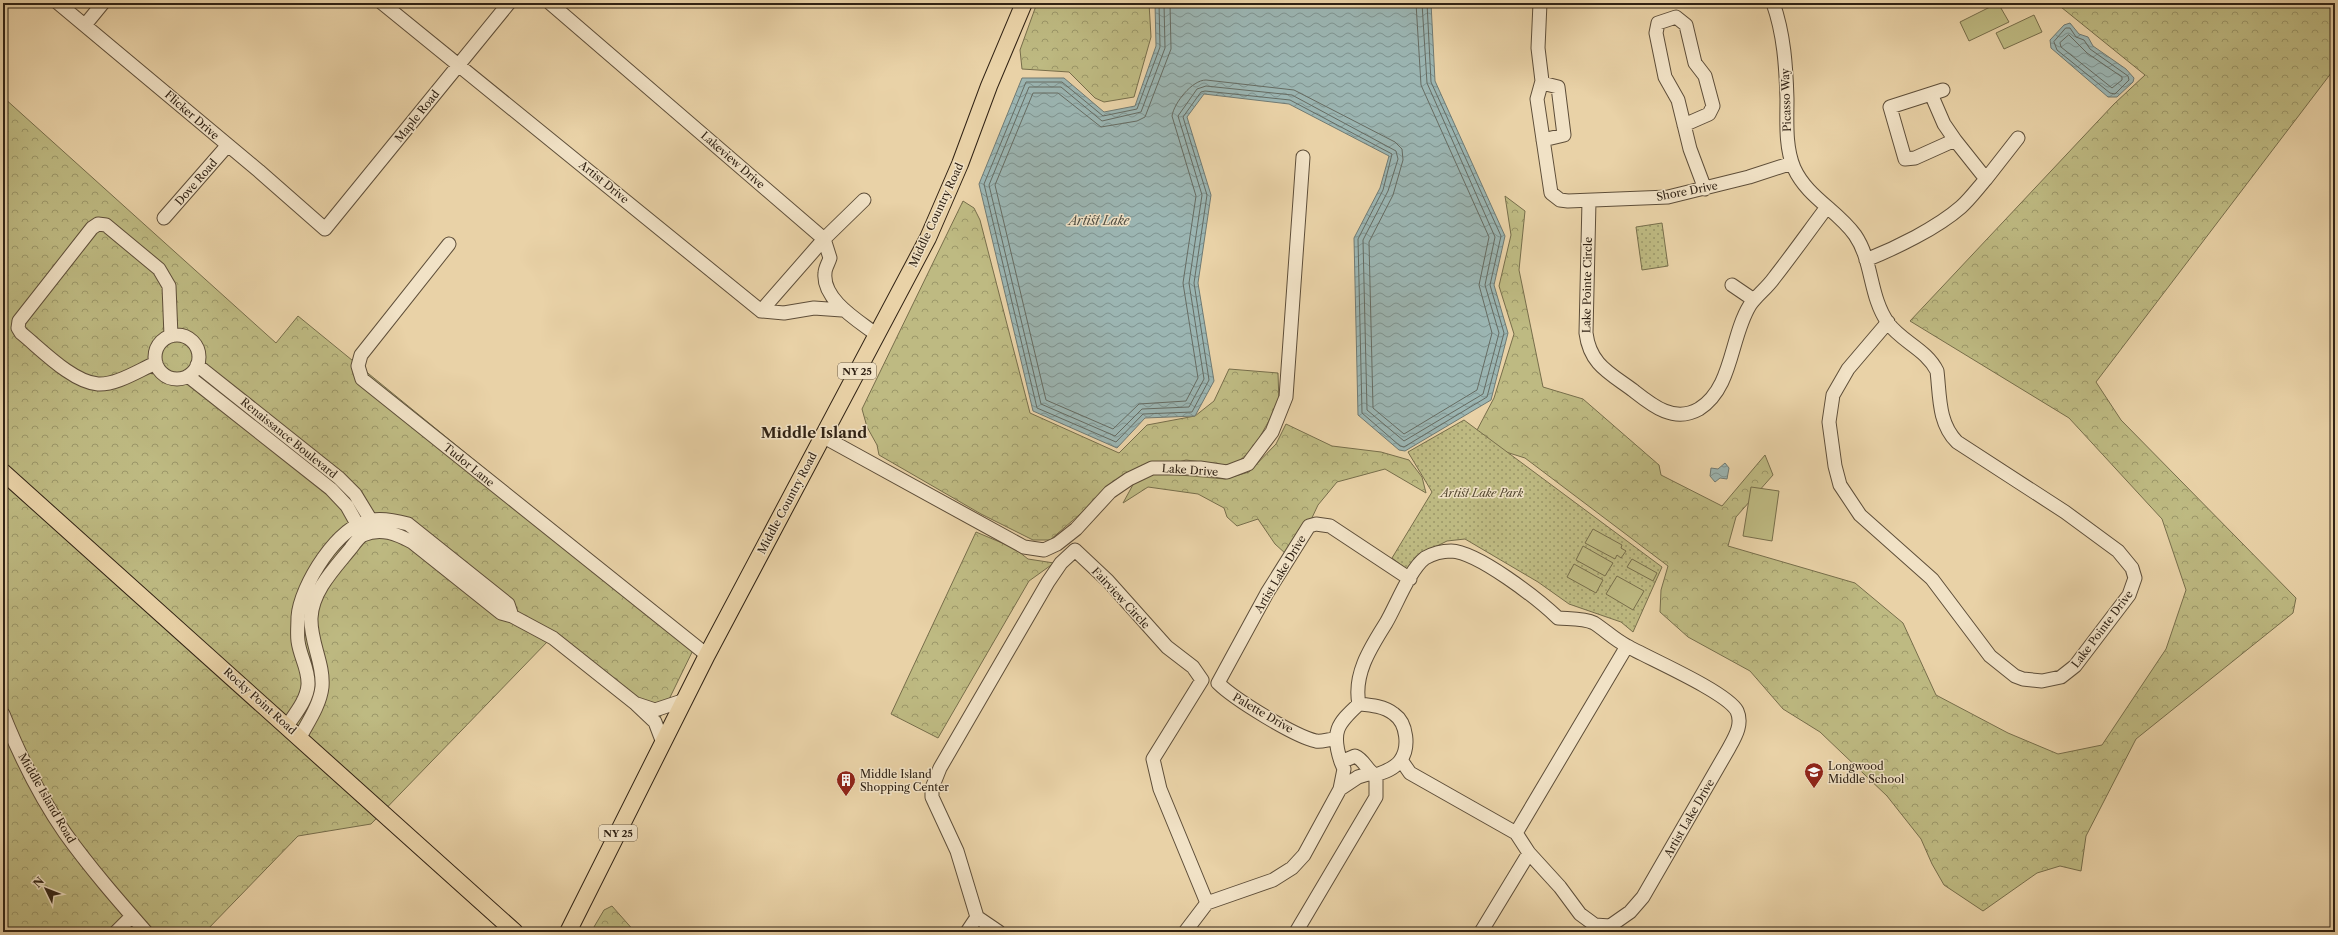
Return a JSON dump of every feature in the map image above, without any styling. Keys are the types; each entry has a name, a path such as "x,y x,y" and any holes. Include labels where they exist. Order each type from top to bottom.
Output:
{"main road":[{"name":"Middle Country Road","path":"568,932 707,655 928,238 960,164 989,86 1024,3"},
{"name":"Rocky Point Road","path":"3,472 300,737 515,932"}],"street":[{"name":"Flicker Drive","path":"58,3 259,171 325,229"},
{"path":"85,25 103,3"},
{"name":"Artist Drive","path":"382,3 459,64 761,311"},
{"name":"Maple Road","path":"325,229 509,3"},
{"name":"Lakeview Drive","path":"550,3 824,239"},
{"name":"Picasso Way","path":"1773,3 1781,32 1785,58 1788,145 1792,163 1810,192"},
{"path":"1538,4 1538,48 1542,83 1537,99 1543,140 1564,135 1558,88 1542,83"},
{"path":"1684,125 1709,114 1713,106 1705,76 1695,63 1686,25 1676,17 1658,23 1656,33 1665,77 1678,100 1684,125 1690,149 1705,189"},
{"path":"1955,140 1915,158 1906,160 1890,107 1937,92 1944,124 1986,179"},
{"path":"1866,260 1895,248 1952,214 1962,206 1986,179 2018,138"},
{"name":"Shore Drive","path":"1543,140 1551,193 1555,198 1568,202 1668,197 1705,189 1792,163"},
{"name":"Dove Road","path":"164,218 228,146"},
{"name":"Lake Drive","path":"822,436 1024,547 1044,550 1057,544 1076,529 1110,492 1129,479 1152,468 1200,468 1227,472 1248,464 1272,432 1286,397 1303,157"},
{"name":"Lake Pointe Drive","path":"1810,192 1855,235 1866,260 1876,297 1888,322 1897,332 1930,358 1935,366 1944,423 1947,431 1957,442 2065,512 2118,551 2132,568 2135,578 2129,595 2075,666 2061,677 2042,681 2015,676 1990,656 1932,579 1860,515 1840,485 1835,466 1829,422 1833,395 1848,369 1888,322"},
{"path":"761,311 824,239 864,200"},
{"name":"Lake Pointe Circle","path":"1589,201 1586,333 1589,352 1602,367 1654,406 1675,415 1685,414 1697,410 1713,398 1723,378 1746,315 1754,300 1774,279 1827,207"},
{"path":"156,364 115,380 98,384 79,379 21,333 18,328 19,321 92,228 98,224 106,225 155,266 169,286 171,336"},
{"path":"824,239 830,258 825,271 825,281 842,310 877,335"},
{"name":"Tudor Lane","path":"449,244 361,355 358,366 362,379 707,655"},
{"path":"1732,285 1754,300"},
{"path":"761,311 784,313 814,308 842,310"},
{"path":"171,336 183,336 194,344 198,358 197,365 188,376 181,378 167,376 161,372 156,364 155,352 158,346 171,336"},
{"name":"Renaissance Boulevard","path":"197,365 339,478 355,494 377,532"},
{"name":"Renaissance Boulevard","path":"188,376 331,489 347,506 360,530"},
{"path":"300,737 314,713 322,689 322,668 314,643 311,618 316,599 326,579 360,530 371,520 395,520 408,524 508,604 512,616"},
{"name":"Artist Lake Drive","path":"1218,683 1267,594 1309,526 1316,524 1330,526 1410,579"},
{"path":"287,726 299,709 308,687 308,668 298,642 300,604 313,573 347,530 360,530 396,533 412,542 501,613 512,616 553,638 636,704 655,722 663,743"},
{"name":"Fairview Circle","path":"977,917 957,851 935,808 932,788 940,768 1048,582 1061,563 1075,550 1108,581 1167,647 1193,667 1202,680 1153,759 1160,789 1207,903"},
{"name":"Artist Lake Drive","path":"1359,704 1357,685 1367,653 1410,579 1425,559 1442,552 1463,554 1474,558 1538,599 1558,618 1582,620 1593,623 1627,646 1663,663 1733,705 1740,718 1737,732 1643,897 1630,912 1610,926 1595,925 1580,914 1560,887 1529,853 1516,833 1410,773 1401,760"},
{"path":"1516,833 1627,646"},
{"name":"Palette Drive","path":"1218,683 1227,692 1284,728 1317,741 1335,739"},
{"path":"636,704 655,710 684,700"},
{"path":"1185,932 1207,903 1273,880 1292,868 1304,855 1340,788 1344,769 1335,739 1340,723 1359,704 1380,707 1394,714 1404,724 1405,747 1401,760 1395,766 1352,780 1340,788"},
{"name":"Middle Island Road","path":"3,714 14,742 64,831 146,932"},
{"path":"1296,932 1376,797 1373,774 1361,759 1355,756 1348,761 1341,762"},
{"path":"1481,932 1529,853"},
{"path":"116,932 132,916"},
{"path":"967,932 977,917 999,932"}],"green space":[{"path":"1037,3 1149,3 1151,37 1134,97 1104,102 1095,98 1069,72 1022,69 1020,50"},
{"path":"1998,3 2009,22 1969,41 1960,22"},
{"path":"2056,3 2335,3 2335,68 2096,382 2121,420 2296,598 2293,613 2136,739 2086,836 2081,871 2060,866 2037,873 1983,911 1944,885 1932,864 1921,839 1887,796 1820,732 1783,709 1750,671 1688,637 1660,612 1661,590 1668,566 1525,458 1487,446 1476,432 1494,398 1514,334 1499,286 1511,235 1505,196 1525,211 1519,270 1543,387 1583,399 1659,465 1661,475 1722,506 1765,455 1773,475 1736,517 1728,546 1855,583 1903,623 1936,695 2008,733 2058,754 2102,745 2166,649 2186,590 2162,519 2069,418 1910,321 2114,104 2145,75"},
{"path":"2034,15 2042,32 2004,49 1996,33"},
{"path":"3,97 276,343 298,316 697,642 655,728 549,640 371,824 298,836 205,932 3,932"},
{"path":"963,201 974,208 980,220 1030,413 1119,453 1147,425 1195,416 1214,401 1229,369 1278,373 1279,403 1253,449 1233,466 1186,460 1122,478 1050,540 1033,540 981,514 879,455 877,445 867,427 862,409"},
{"path":"1662,223 1668,266 1642,270 1636,227"},
{"name":"Artist Lake Park","path":"1464,420 1662,567 1633,632 1621,622 1569,604 1538,582 1465,539 1447,541 1431,549 1409,571 1392,558 1432,492 1408,452"},
{"path":"1286,424 1332,446 1381,452 1409,460 1422,477 1426,493 1385,469 1337,482 1318,505 1310,522 1286,554 1275,544 1258,519 1237,526 1227,517 1224,508 1198,494 1148,487 1123,503 1135,481 1157,473 1225,479 1249,472 1276,444"},
{"path":"1751,487 1779,491 1772,541 1743,536"},
{"path":"1593,529 1622,545 1621,548 1626,551 1621,558 1617,555 1615,559 1585,543"},
{"path":"976,532 1014,548 1028,559 1054,563 1029,581 938,738 891,714"},
{"path":"1583,546 1613,563 1605,576 1576,560"},
{"path":"1632,559 1657,573 1653,581 1627,567"},
{"path":"1574,564 1603,580 1596,593 1567,577"},
{"path":"1617,576 1644,591 1633,610 1606,594"},
{"path":"612,906 635,932 591,932 604,910"}],"water":[{"name":"Artist Lake","path":"1155,3 1431,3 1435,81 1505,236 1494,285 1508,333 1491,400 1405,451 1399,450 1358,415 1354,238 1380,188 1389,156 1289,104 1204,94 1187,117 1211,195 1198,283 1214,381 1195,416 1145,418 1117,448 1033,411 979,184 1022,78 1064,78 1104,112 1135,106 1156,46"},
{"path":"2070,23 2079,34 2088,37 2093,46 2126,69 2134,78 2133,82 2117,97 2108,97 2051,48 2050,40 2064,25"},
{"path":"1725,463 1729,468 1727,479 1720,478 1715,482 1710,476 1711,468 1718,469"}],"place":[{"name":"Longwood Middle School","path":"1814,789"},
{"name":"Middle Island Shopping Center","path":"846,797"}],"district":[{"name":"Middle Island","path":"814,432"}]}
